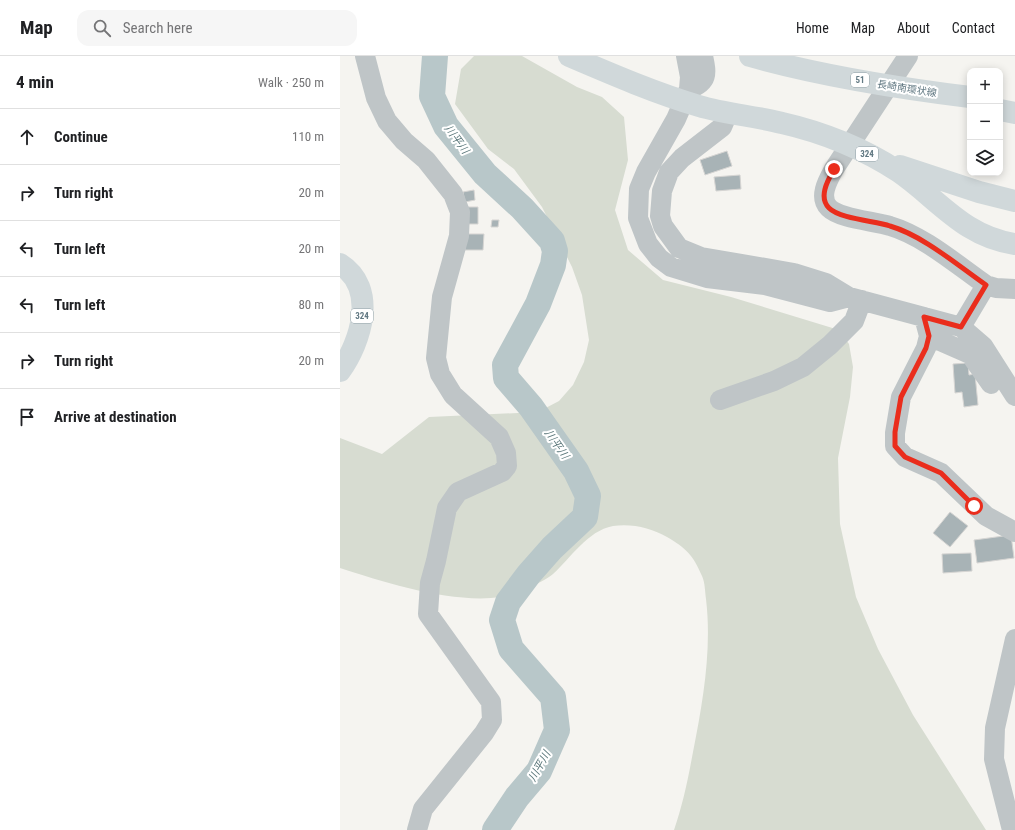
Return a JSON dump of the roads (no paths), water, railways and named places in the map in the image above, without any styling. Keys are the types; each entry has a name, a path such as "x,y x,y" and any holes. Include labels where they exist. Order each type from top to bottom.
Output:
{"highway":[{"name":"324","path":"569,56 617,77 694,97 728,113 781,122 872,156 899,172 972,230 988,238 1015,244"},
{"name":"長崎南環状線","path":"756,58 844,77 922,91 967,97"},
{"name":"51","path":"756,58 844,82 967,103"},
{"path":"1003,100 1015,100"},
{"path":"1003,111 1015,113"},
{"path":"872,156 973,190 1015,201"},
{"name":"324","path":"340,264 352,274 358,284 362,301 362,321 357,344 340,371"}],"street":[{"path":"365,56 376,98 387,121 404,141 426,160 435,171 453,194 460,212 458,243 442,297 436,358 440,374 453,395 499,437 506,453 507,466 502,472 458,492 447,508 430,583 428,614 491,702 492,720 484,733 423,809 418,830"},
{"path":"686,56 694,97"},
{"path":"704,56 706,70 705,78 694,97 676,119 646,172 639,189 638,218 648,244 659,258 671,267 707,278 765,285 830,302 855,299"},
{"path":"908,56 834,169 825,188 825,200 829,208 839,214 891,226 912,234 986,285 996,288 1015,289"},
{"path":"728,113 722,127 682,158 669,172 662,191 660,216 663,226 680,248 701,257 794,273 826,283 855,299 961,327 983,346 1007,396"},
{"path":"961,327 986,285"},
{"path":"720,400 774,381 803,367 830,345 854,321 855,299"},
{"path":"924,317 929,336 926,348 901,397 895,432 895,446 905,457 941,473 986,516 1015,532"},
{"path":"929,336 970,354 1007,396"},
{"path":"1012,830 994,759 995,728 1015,639"}],"waterway":[{"name":"川平川","path":"435,56 432,96 446,126 485,174 522,208 552,241 555,251 553,265 538,304 505,365 506,378 531,407 576,471 588,496 585,517 552,548 529,574 508,602 502,620 511,649 553,697 557,730 539,771 517,797 495,830"}]}
